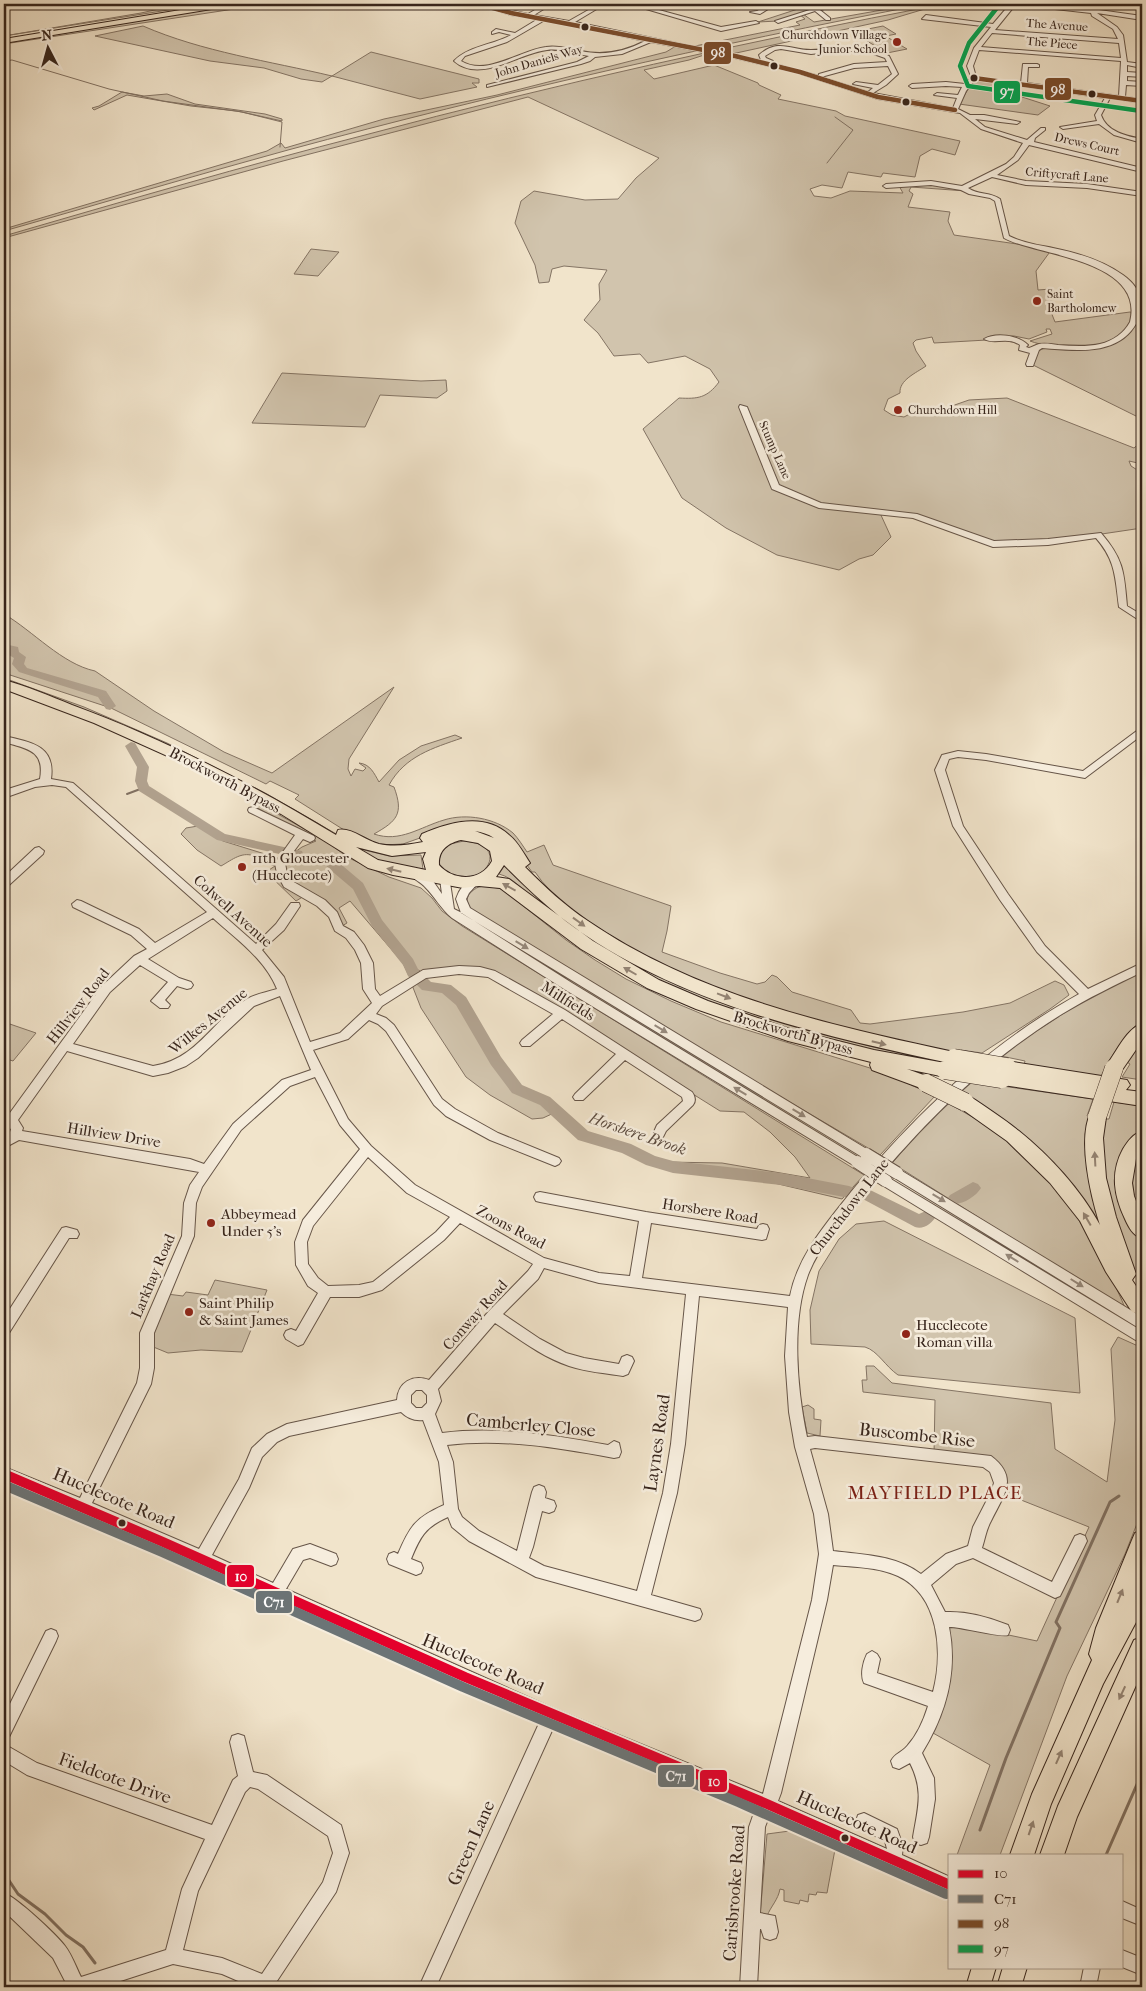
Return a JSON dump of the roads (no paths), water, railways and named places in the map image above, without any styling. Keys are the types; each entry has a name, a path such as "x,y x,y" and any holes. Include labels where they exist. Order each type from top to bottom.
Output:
{"highway":[{"path":"4,39 215,4"},
{"path":"4,39 230,4"},
{"name":"Brockworth Bypass","path":"4,675 163,737 235,772 357,842 373,849 388,851 412,850 443,841"},
{"name":"Brockworth Bypass","path":"4,684 99,720 162,747 286,811 367,861 393,870 443,878"},
{"path":"373,849 409,844 456,827 483,828 495,832 504,839 542,892"},
{"path":"454,836 474,836 490,842 497,849 499,856 498,864 487,876 476,881 459,882 443,878 436,873 430,859 436,846 443,841 454,836"},
{"name":"Brockworth Bypass","path":"497,849 542,892 594,933 660,971 720,995 811,1025 950,1064"},
{"name":"Brockworth Bypass","path":"476,881 499,882 510,886 587,945 654,984 727,1015 788,1035 874,1056 950,1064 1142,1099"},
{"path":"1141,1315 1113,1239 1099,1193 1094,1146 1097,1117 1114,1068 1142,1030"},
{"path":"788,1035 926,1083 964,1102 1013,1136 1056,1178 1086,1216 1141,1315"},
{"name":"Brockworth Bypass","path":"1004,1073 1142,1088"},
{"path":"1142,1138 1129,1154 1123,1180 1126,1200 1134,1219 1142,1231"},
{"path":"1095,1676 1107,1628 1142,1540"},
{"path":"1022,1854 1040,1802 1095,1676 1142,1590"},
{"path":"1052,1854 1066,1814 1142,1648"},
{"path":"978,1987 984,1968"},
{"path":"1009,1987 1015,1968"}],"street":[{"path":"478,4 503,11 570,23 710,53 735,56 792,70 868,94 955,110 983,128 1027,142"},
{"path":"570,23 602,4"},
{"path":"632,4 710,26 708,30 756,24"},
{"path":"724,8 732,4"},
{"path":"758,13 773,4"},
{"path":"778,21 842,4 853,8"},
{"path":"974,78 970,66 977,48 1013,4"},
{"path":"1028,4 1142,18"},
{"path":"1095,12 1101,4 1117,6"},
{"path":"529,16 545,6"},
{"path":"503,11 511,8"},
{"path":"817,10 828,19"},
{"path":"1095,12 1094,15 1118,30 1122,41 1125,83 1122,99"},
{"name":"The Avenue","path":"924,18 992,29 1122,41"},
{"path":"543,19 494,46 463,55 457,61 468,66 487,67 549,48 593,54 616,54 631,51 650,40"},
{"path":"498,31 516,35"},
{"path":"868,94 884,84 895,74 887,57 872,50 837,49 810,52 802,49 776,47 761,57 768,61 877,88"},
{"name":"The Piece","path":"977,48 1140,65"},
{"name":"John Daniels Way","path":"489,86 588,60 593,54"},
{"path":"821,75 854,66 891,64"},
{"path":"1024,84 1026,76 1025,65 1037,66"},
{"path":"1015,74 1026,76"},
{"path":"1124,74 1142,75"},
{"path":"974,78 1073,90 1108,98 1142,101"},
{"path":"955,110 966,86 974,78"},
{"path":"1125,83 1142,84"},
{"path":"912,85 966,86"},
{"path":"940,96 961,97"},
{"path":"1108,98 1098,115 1100,122 1114,133 1142,141"},
{"path":"968,117 984,116 1017,122"},
{"path":"1063,127 1100,122"},
{"path":"963,188 1006,168 1024,150 1027,142 1031,141 1032,137 1043,129"},
{"name":"Drews Court","path":"1027,142 1142,170"},
{"name":"Criftycraft Lane","path":"990,175 1026,183 1088,186 1142,194"},
{"path":"886,186 931,183 963,188 971,194 992,196 998,200 1006,237 1016,243 1080,255 1104,264 1126,280 1136,293 1137,317 1128,331 1111,343 1096,346 1038,348 1024,345 1020,340 1009,337 988,338"},
{"path":"1030,364 1038,348"},
{"name":"Stump Lane","path":"743,407 775,487 818,505 914,516 993,544 1048,542 1098,536 1112,550 1119,570 1123,607 1142,619"},
{"path":"1086,994 1041,949 1004,897 958,826 940,770 946,757 950,754 958,754 986,757 1085,775 1142,730"},
{"path":"4,739 35,748 44,756 48,765 45,782 28,784 4,796"},
{"name":"Colwell Avenue","path":"45,782 69,785 123,827 256,950 271,966 284,991 315,1066"},
{"path":"253,810 306,836 280,863 280,868 288,884 321,904 333,915 339,928 350,935 360,948 367,963 369,989 378,1003 368,1015 344,1036 306,1048"},
{"path":"4,883 40,850"},
{"path":"415,874 433,888 449,910 456,915 1141,1315"},
{"path":"443,878 448,902 456,915"},
{"path":"476,881 462,894 461,902 465,910 572,982 886,1181 1142,1338"},
{"path":"77,904 135,932 155,948"},
{"path":"256,950 280,927 294,906"},
{"name":"Hillview Road","path":"7,1122 106,989 138,959 214,913"},
{"path":"138,959 176,981 187,985"},
{"name":"Churchdown Lane","path":"767,1803 772,1797 775,1787 817,1610 826,1557 822,1521 802,1444 793,1378 795,1302 800,1277 806,1261 860,1190 900,1143 959,1084 1024,1032 1086,994 1142,967"},
{"name":"Millfields","path":"378,1003 423,974 459,970 480,971 502,978 561,1013 688,1095 689,1102 661,1128 659,1134"},
{"path":"157,1002 176,981"},
{"name":"Wilkes Avenue","path":"64,1046 153,1071 164,1070 184,1062 250,1004 284,991"},
{"path":"533,1042 561,1013"},
{"path":"368,1015 382,1021 390,1028 436,1104 488,1134 547,1161"},
{"path":"585,1096 624,1054"},
{"name":"Zoons Road","path":"315,1066 344,1122 367,1149 411,1189 541,1262 599,1278 795,1302"},
{"name":"Larkhay Road","path":"84,1506 144,1384 147,1368 147,1333 188,1236 190,1204 196,1185 237,1127 286,1083 315,1066"},
{"path":"4,1144 16,1135 17,1128 7,1122"},
{"name":"Hillview Drive","path":"16,1135 190,1164 206,1169"},
{"path":"367,1149 307,1224 301,1242 302,1266 313,1282 326,1292 359,1291 377,1286 440,1236 458,1217"},
{"name":"Horsbere Road","path":"536,1199 762,1236 763,1229"},
{"name":"Horsbere Road","path":"635,1283 646,1218"},
{"path":"4,1329 66,1232"},
{"name":"Conway Road","path":"431,1388 494,1315 533,1275 541,1262"},
{"name":"Laynes Road","path":"642,1598 670,1493 678,1444 693,1291"},
{"path":"298,1339 326,1292"},
{"path":"494,1315 532,1342 563,1358 599,1367 624,1370"},
{"path":"421,1384 431,1388 435,1399 432,1407 427,1411 413,1413 403,1404 403,1394 412,1385 421,1384"},
{"path":"202,1558 244,1483 257,1453 272,1438 287,1430 403,1404"},
{"path":"427,1411 440,1440 446,1462 451,1509 457,1522 474,1536 541,1572 581,1575 642,1598 695,1614"},
{"name":"Camberley Close","path":"440,1440 461,1436 510,1438 566,1444 614,1453"},
{"name":"Buscombe Rise","path":"802,1444 814,1442 986,1461 995,1466 1002,1481 982,1525 974,1551"},
{"name":"Hucclecote Road","path":"4,1474 84,1506 551,1715 767,1803 948,1884"},
{"path":"520,1560 542,1500"},
{"path":"404,1563 418,1527 426,1519 451,1509"},
{"path":"922,1583 950,1559 974,1551 1055,1591 1080,1541"},
{"path":"276,1593 298,1554 310,1551 331,1558"},
{"path":"826,1557 890,1566 913,1576 922,1583 933,1601 940,1620 945,1663 938,1702 926,1730 913,1752 899,1761"},
{"path":"940,1620 972,1620 1003,1630"},
{"path":"4,1732 51,1636"},
{"path":"872,1659 869,1678 938,1702"},
{"name":"Green Lane","path":"427,1987 551,1715"},
{"path":"238,1742 247,1779"},
{"name":"Fieldcote Drive","path":"4,1752 33,1770 216,1835"},
{"path":"913,1752 926,1778 928,1799 921,1837"},
{"path":"4,1901 59,1952 78,1987 173,1956 222,1966 264,1986 330,1886 341,1853 335,1831 261,1781 247,1779 239,1786 190,1889 173,1956"},
{"name":"Carisbrooke Road","path":"748,1987 757,1827 767,1803"},
{"path":"864,1821 891,1835 895,1846 893,1860"},
{"path":"1124,1914 1142,1918"},
{"path":"752,1920 769,1922 770,1932"},
{"path":"1124,1959 1142,1967"},
{"path":"1088,1987 1092,1968"}],"waterway":[{"path":"4,61 12,60 109,89 163,101 242,112 282,122 280,147"},
{"path":"827,163 853,130 835,117"},
{"name":"Horsbere Brook","path":"4,647 14,649 13,653 20,657 18,664 23,670 102,694 110,706"},
{"name":"Horsbere Brook","path":"131,746 143,767 141,781 143,788 221,837 297,854"},
{"path":"127,794 143,788"},
{"name":"Horsbere Brook","path":"332,864 358,886 377,923 408,962 413,972 427,986 446,989 461,1001 496,1061 517,1089 545,1101 583,1136 626,1148 651,1161 673,1167 781,1179 849,1192"},
{"name":"Horsbere Brook","path":"955,1199 973,1188"},
{"name":"Horsbere Brook","path":"866,1194 920,1222 928,1216"},
{"path":"980,1830 1006,1758 1060,1628 1056,1622 1110,1502 1119,1496"},
{"path":"1106,1854 1142,1773"},
{"path":"4,1873 18,1894 45,1914 66,1935 83,1947 95,1963"}],"place":[{"name":"Churchdown Village Junior School","path":"897,42"},
{"name":"Saint Bartholomew","path":"1037,301"},
{"name":"Churchdown Hill","path":"898,410"},
{"name":"11th Gloucester (Hucclecote)","path":"242,867"},
{"name":"Abbeymead Under 5's","path":"211,1223"},
{"name":"Saint Philip & Saint James","path":"189,1312"},
{"name":"Hucclecote Roman villa","path":"906,1334"}],"district":[{"name":"MAYFIELD PLACE","path":"935,1492"}]}
